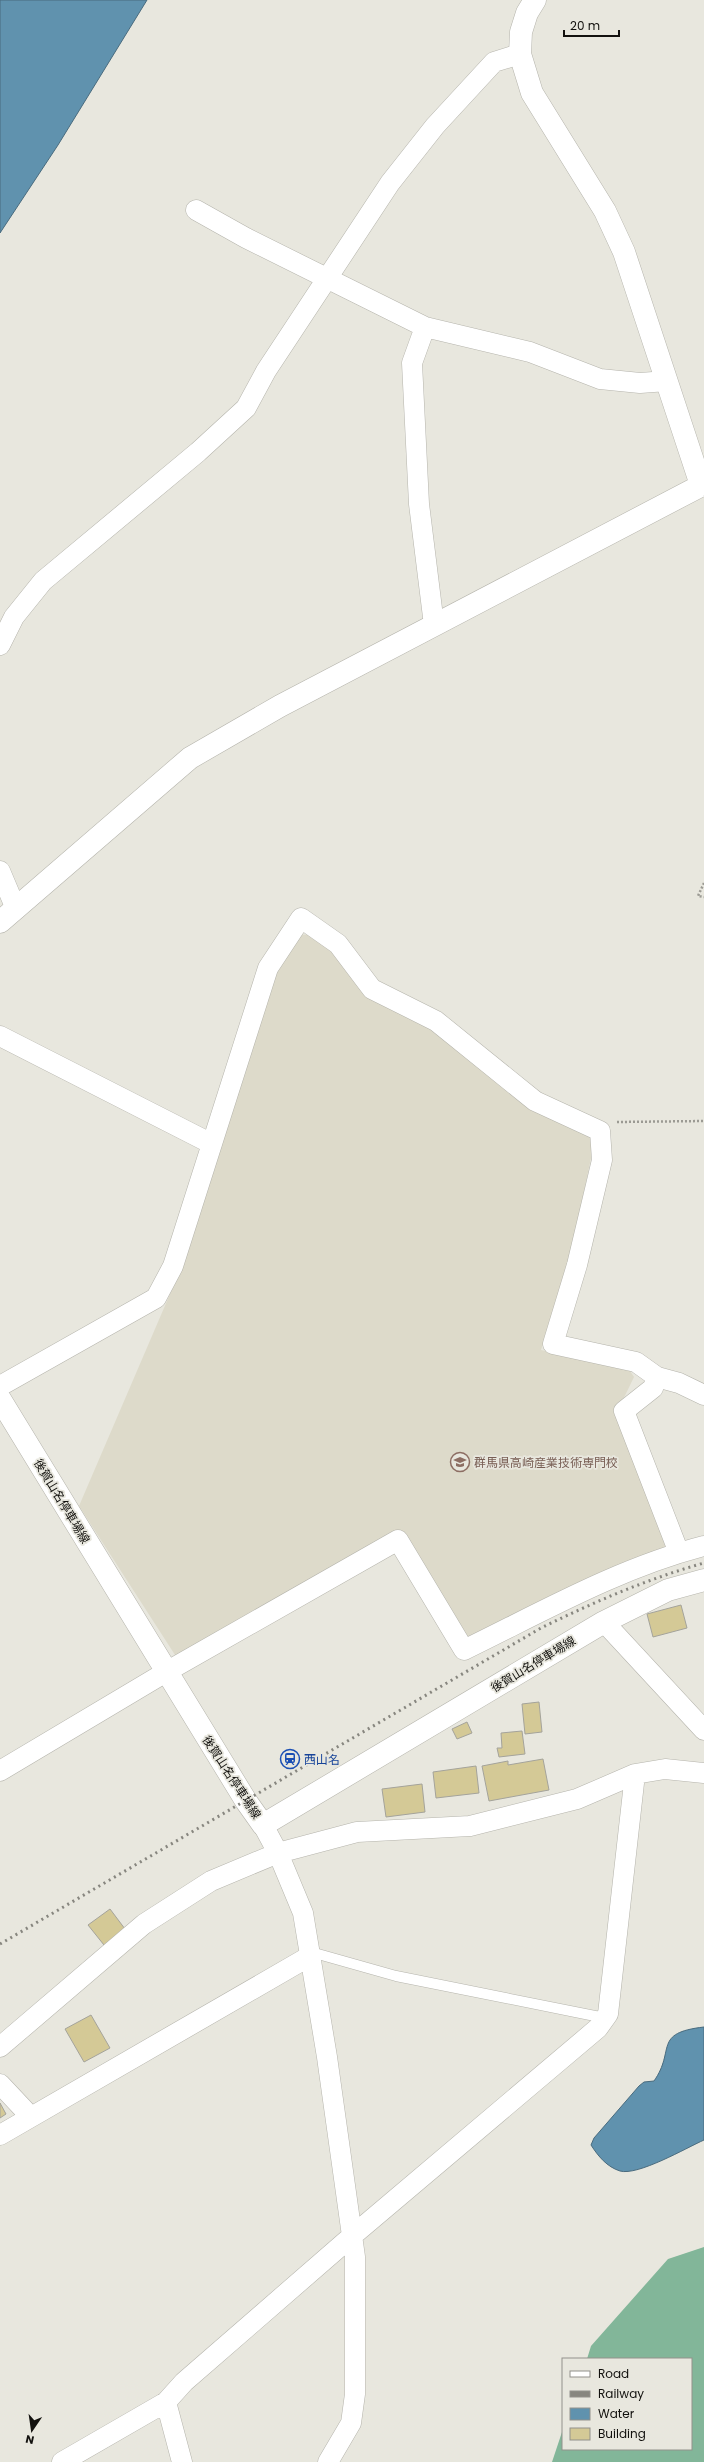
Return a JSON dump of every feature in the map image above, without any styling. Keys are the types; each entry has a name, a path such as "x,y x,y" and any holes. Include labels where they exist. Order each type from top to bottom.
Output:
{"street":[{"path":"8,916 190,758 280,706 702,484 624,252 605,211 532,93 520,54 521,32 526,13 535,0"},
{"path":"0,644 14,617 43,581 198,452 246,408 266,371 390,183 435,126 494,62 520,54"},
{"path":"196,210 246,238 425,328 530,352 600,379 640,383 667,381"},
{"path":"425,328 412,363 419,504 434,625"},
{"path":"0,871 8,916"},
{"path":"0,1386 156,1298 173,1266 268,968 302,918 338,944 372,989 436,1021 535,1101 600,1131 602,1160 578,1264 553,1344 636,1362 657,1377 679,1383 704,1396"},
{"path":"0,1036 212,1144"},
{"path":"657,1377 653,1388 624,1411 678,1553"},
{"name":"後賀山名停車場線","path":"0,1399 166,1672 246,1801 263,1825 604,1622 668,1590 704,1580"},
{"path":"0,1771 166,1672 398,1540 464,1650 597,1584 678,1553 704,1546"},
{"path":"604,1622 704,1730"},
{"path":"0,2047 144,1924 210,1881 278,1853 357,1832 470,1826 577,1799 634,1774 665,1769 704,1773"},
{"path":"62,2462 166,2402 184,2382 352,2236 598,2028 608,2014 634,1774"},
{"path":"263,1825 278,1853 303,1913 327,2057 355,2257 356,2394 351,2423 328,2462"},
{"path":"0,2134 310,1956"},
{"path":"0,2084 31,2117"},
{"path":"166,2402 182,2462"}],"lane":[{"path":"310,1956 318,1954 396,1976 605,2018"}],"path":[{"path":"704,883 698,896 704,897"},
{"path":"600,1131 615,1122 704,1121"}],"shaded area":[{"path":"311,934 411,1016 476,1062 589,1135 594,1144 568,1267 541,1350 630,1371 634,1377 619,1408 666,1544 664,1550 470,1641 401,1532 177,1658 79,1506 170,1294 274,974 302,935"}],"green space":[{"path":"704,2247 704,2462 552,2462 562,2432 562,2450 692,2450 692,2358 587,2358 591,2346 668,2259"}],"water":[{"path":"0,0 147,0 58,145 0,233"},
{"path":"704,2027 704,2140 662,2160 638,2169 620,2171 611,2167 600,2157 591,2145 594,2138 639,2086 644,2082 654,2081 660,2070 671,2039 677,2034 688,2030"}],"building":[{"path":"681,1605 687,1628 653,1637 647,1614"},
{"path":"539,1702 542,1732 525,1734 522,1704"},
{"path":"467,1722 472,1733 457,1739 452,1729"},
{"path":"522,1731 525,1754 499,1757 497,1748 502,1748 501,1733"},
{"path":"543,1759 549,1790 489,1801 482,1766 508,1761 508,1765"},
{"path":"476,1766 479,1793 436,1798 433,1772"},
{"path":"422,1784 425,1812 386,1817 382,1789"},
{"path":"110,1909 125,1929 104,1945 88,1925"},
{"path":"91,2015 110,2048 84,2062 65,2029"},
{"path":"0,2103 6,2114 0,2118"}],"railway":[{"path":"0,1944 541,1628 621,1592 662,1576 704,1563"}],"place":[{"name":"群馬県高崎産業技術専門校","path":"460,1462"},
{"name":"西山名","path":"290,1759"}]}
